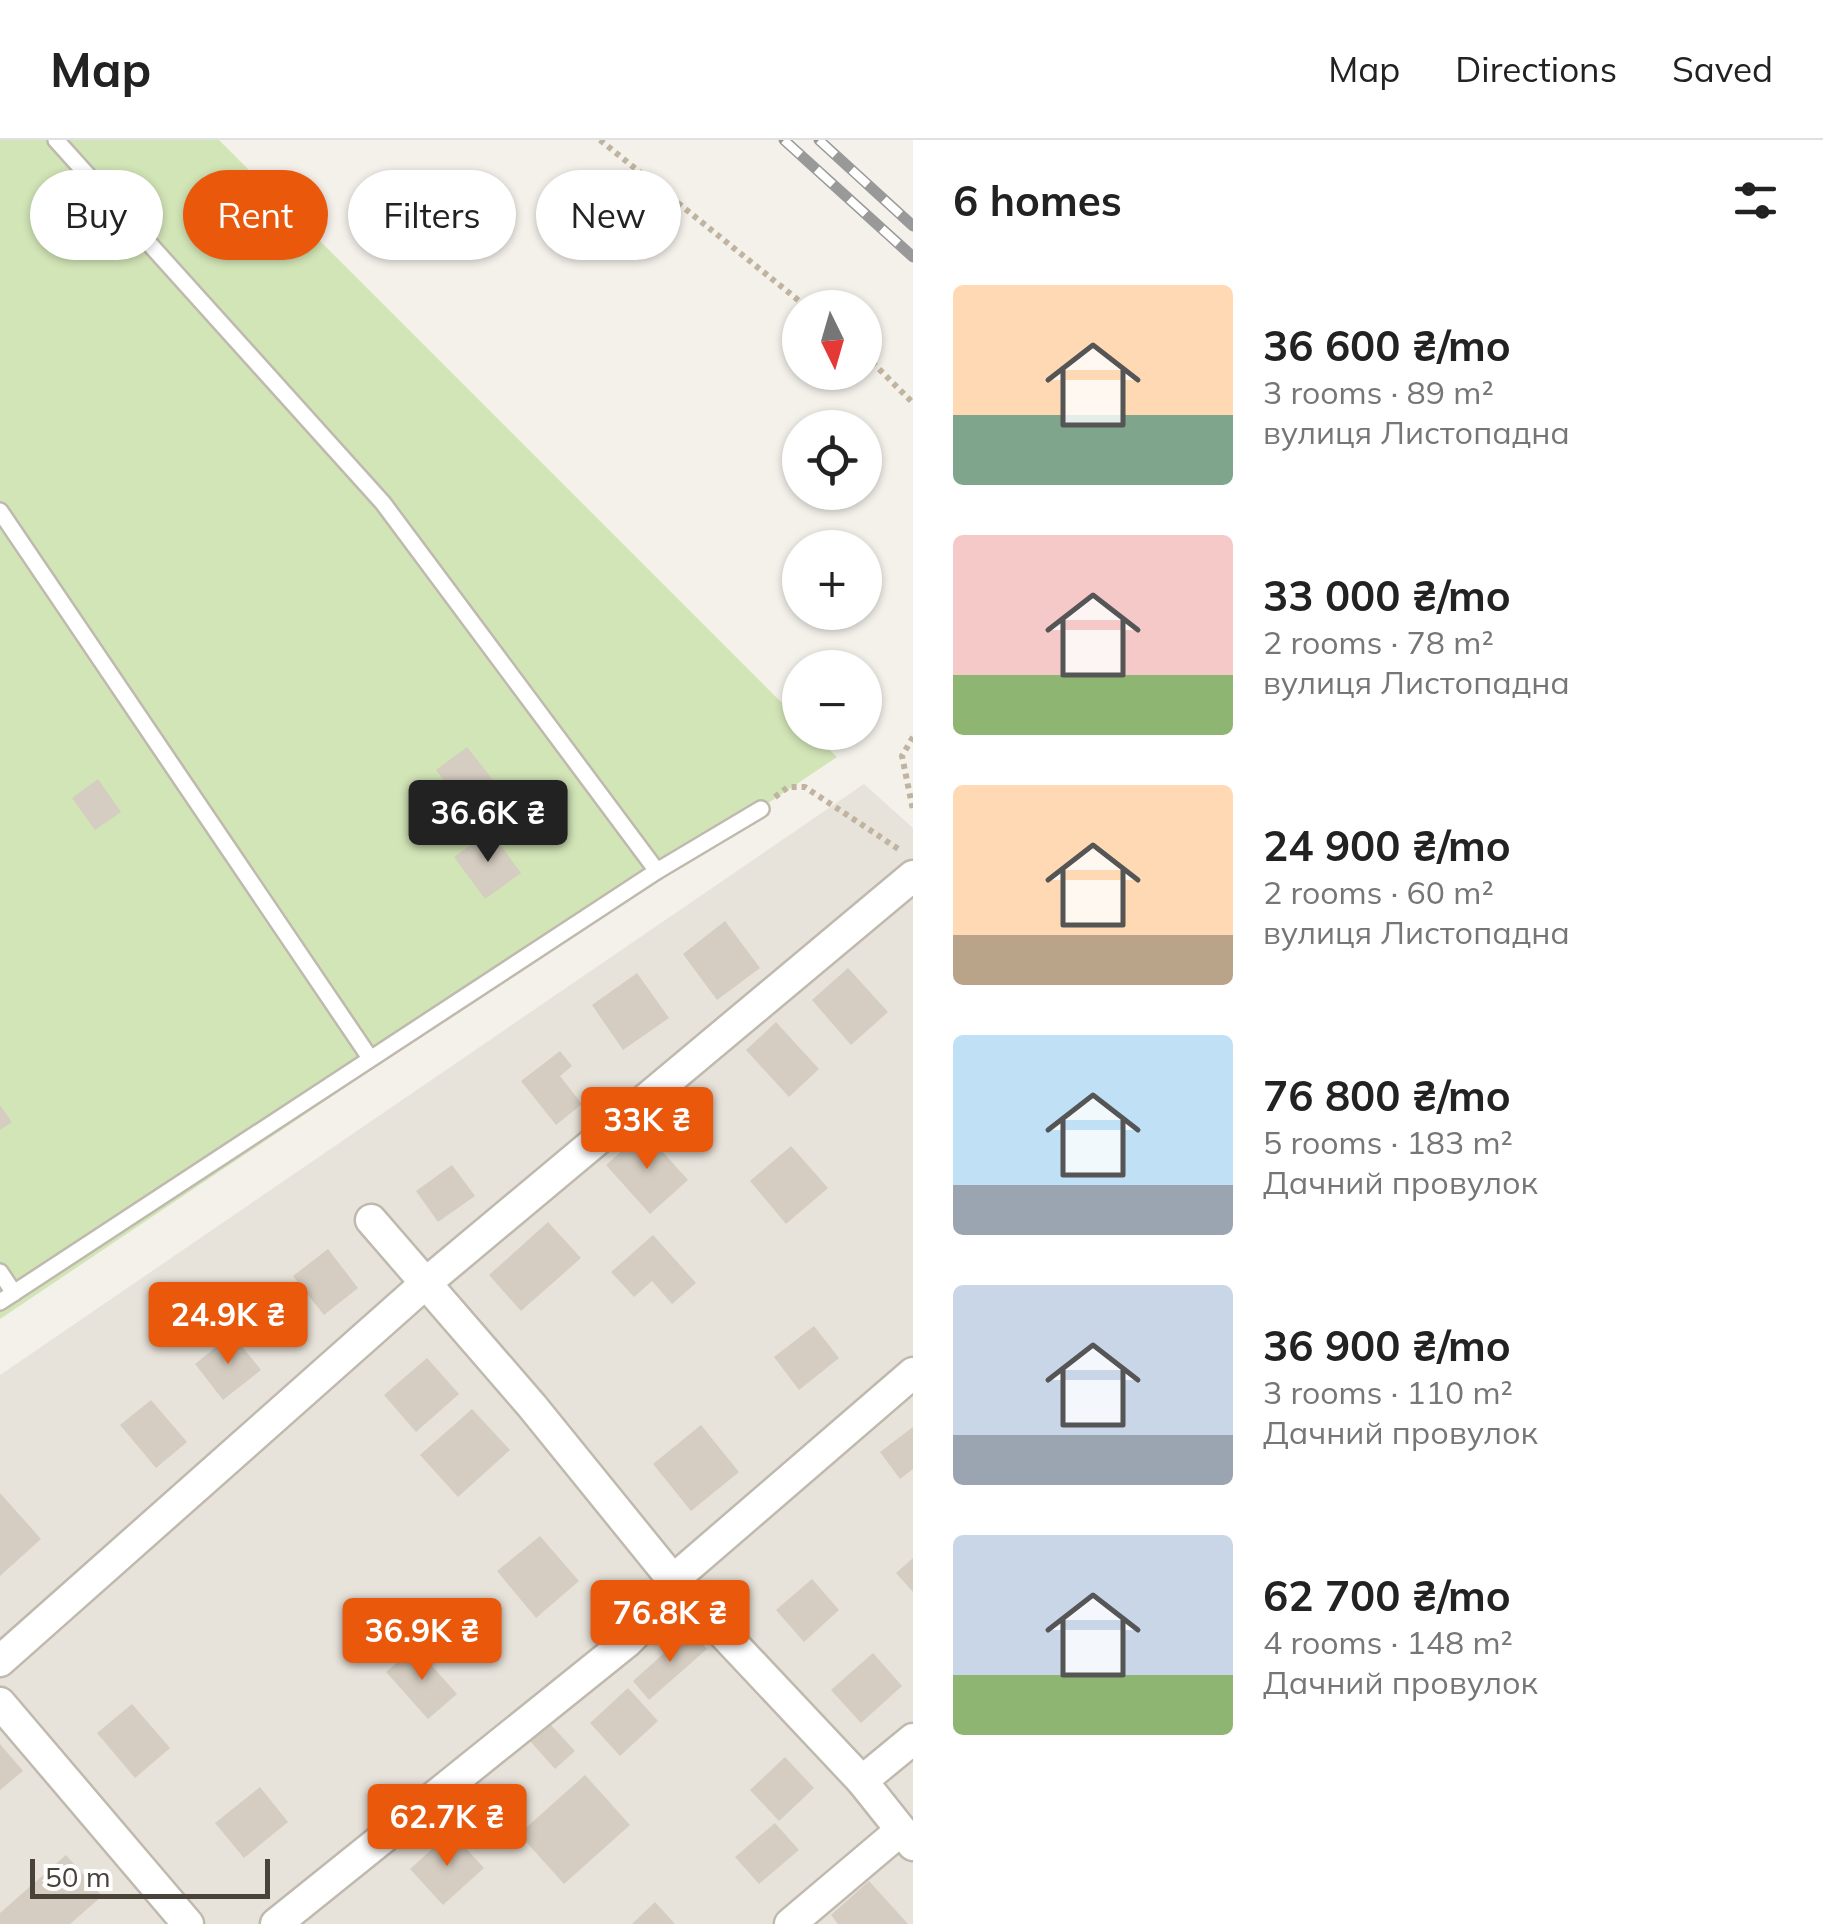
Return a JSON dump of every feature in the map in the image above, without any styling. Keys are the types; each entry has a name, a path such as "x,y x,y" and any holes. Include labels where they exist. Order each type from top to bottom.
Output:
{"street":[{"path":"0,1661 426,1284 913,876"},
{"path":"371,1220 532,1406 672,1580 862,1781 907,1838 790,1924"},
{"path":"276,1924 628,1641 651,1618 672,1580 913,1373"},
{"path":"0,1703 188,1924"},
{"path":"862,1781 913,1739"}],"lane":[{"path":"56,140 383,503 657,871"},
{"path":"0,511 370,1058"},
{"path":"0,1272 7,1297 657,871 761,809"}],"path":[{"path":"600,140 786,290"},
{"path":"882,373 913,404"},
{"path":"913,738 902,756 913,810"},
{"path":"761,809 788,787 805,787 913,859"}],"shaded area":[{"path":"864,784 913,828 913,1924 0,1924 0,1375"}],"green space":[{"path":"0,140 219,140 249,170 183,170 183,260 328,260 328,249 782,703 782,750 830,750 837,757 0,1319"}],"building":[{"path":"467,747 497,785 477,800 466,786 456,795 436,770"},
{"path":"98,779 121,812 95,830 72,798"},
{"path":"490,831 521,873 485,899 454,857"},
{"path":"725,921 760,968 717,1000 683,954"},
{"path":"848,968 888,1012 851,1045 812,1000"},
{"path":"637,973 669,1018 623,1050 592,1005"},
{"path":"776,1022 819,1069 789,1097 746,1050"},
{"path":"560,1051 572,1066 560,1076 582,1104 556,1125 521,1081"},
{"path":"0,1105 12,1122 0,1130"},
{"path":"644,1131 688,1180 650,1214 606,1165"},
{"path":"791,1146 828,1188 786,1224 750,1181"},
{"path":"452,1165 475,1196 438,1222 416,1191"},
{"path":"548,1222 581,1258 521,1311 489,1275"},
{"path":"653,1235 696,1283 672,1304 652,1281 634,1297 611,1272"},
{"path":"328,1249 358,1288 324,1315 293,1276"},
{"path":"814,1326 839,1358 799,1390 774,1357"},
{"path":"232,1334 261,1370 223,1400 195,1364"},
{"path":"427,1358 459,1394 416,1432 384,1395"},
{"path":"151,1400 187,1442 156,1468 120,1425"},
{"path":"472,1409 510,1450 458,1497 420,1455"},
{"path":"701,1425 739,1472 691,1511 653,1464"},
{"path":"913,1427 913,1469 900,1479 880,1452"},
{"path":"0,1493 41,1539 0,1576"},
{"path":"540,1536 579,1581 536,1618 497,1571"},
{"path":"913,1558 913,1592 896,1573"},
{"path":"812,1579 839,1610 804,1642 776,1610"},
{"path":"690,1630 707,1649 649,1700 633,1681"},
{"path":"415,1647 457,1694 428,1719 386,1672"},
{"path":"873,1653 902,1686 861,1723 831,1690"},
{"path":"628,1688 658,1721 620,1756 590,1723"},
{"path":"132,1704 170,1748 135,1778 97,1733"},
{"path":"550,1724 575,1751 555,1769 530,1741"},
{"path":"0,1744 23,1771 0,1790"},
{"path":"785,1757 814,1788 779,1821 750,1790"},
{"path":"585,1775 630,1825 564,1884 519,1834"},
{"path":"260,1787 288,1822 244,1858 215,1823"},
{"path":"775,1823 799,1850 759,1884 735,1857"},
{"path":"451,1832 484,1868 443,1905 410,1869"},
{"path":"66,1855 102,1896 70,1924 0,1924 0,1913"},
{"path":"869,1881 908,1924 838,1924 831,1915"},
{"path":"655,1902 675,1924 632,1924"}],"railway":[{"path":"784,140 913,257"},
{"path":"819,140 913,226"}]}
